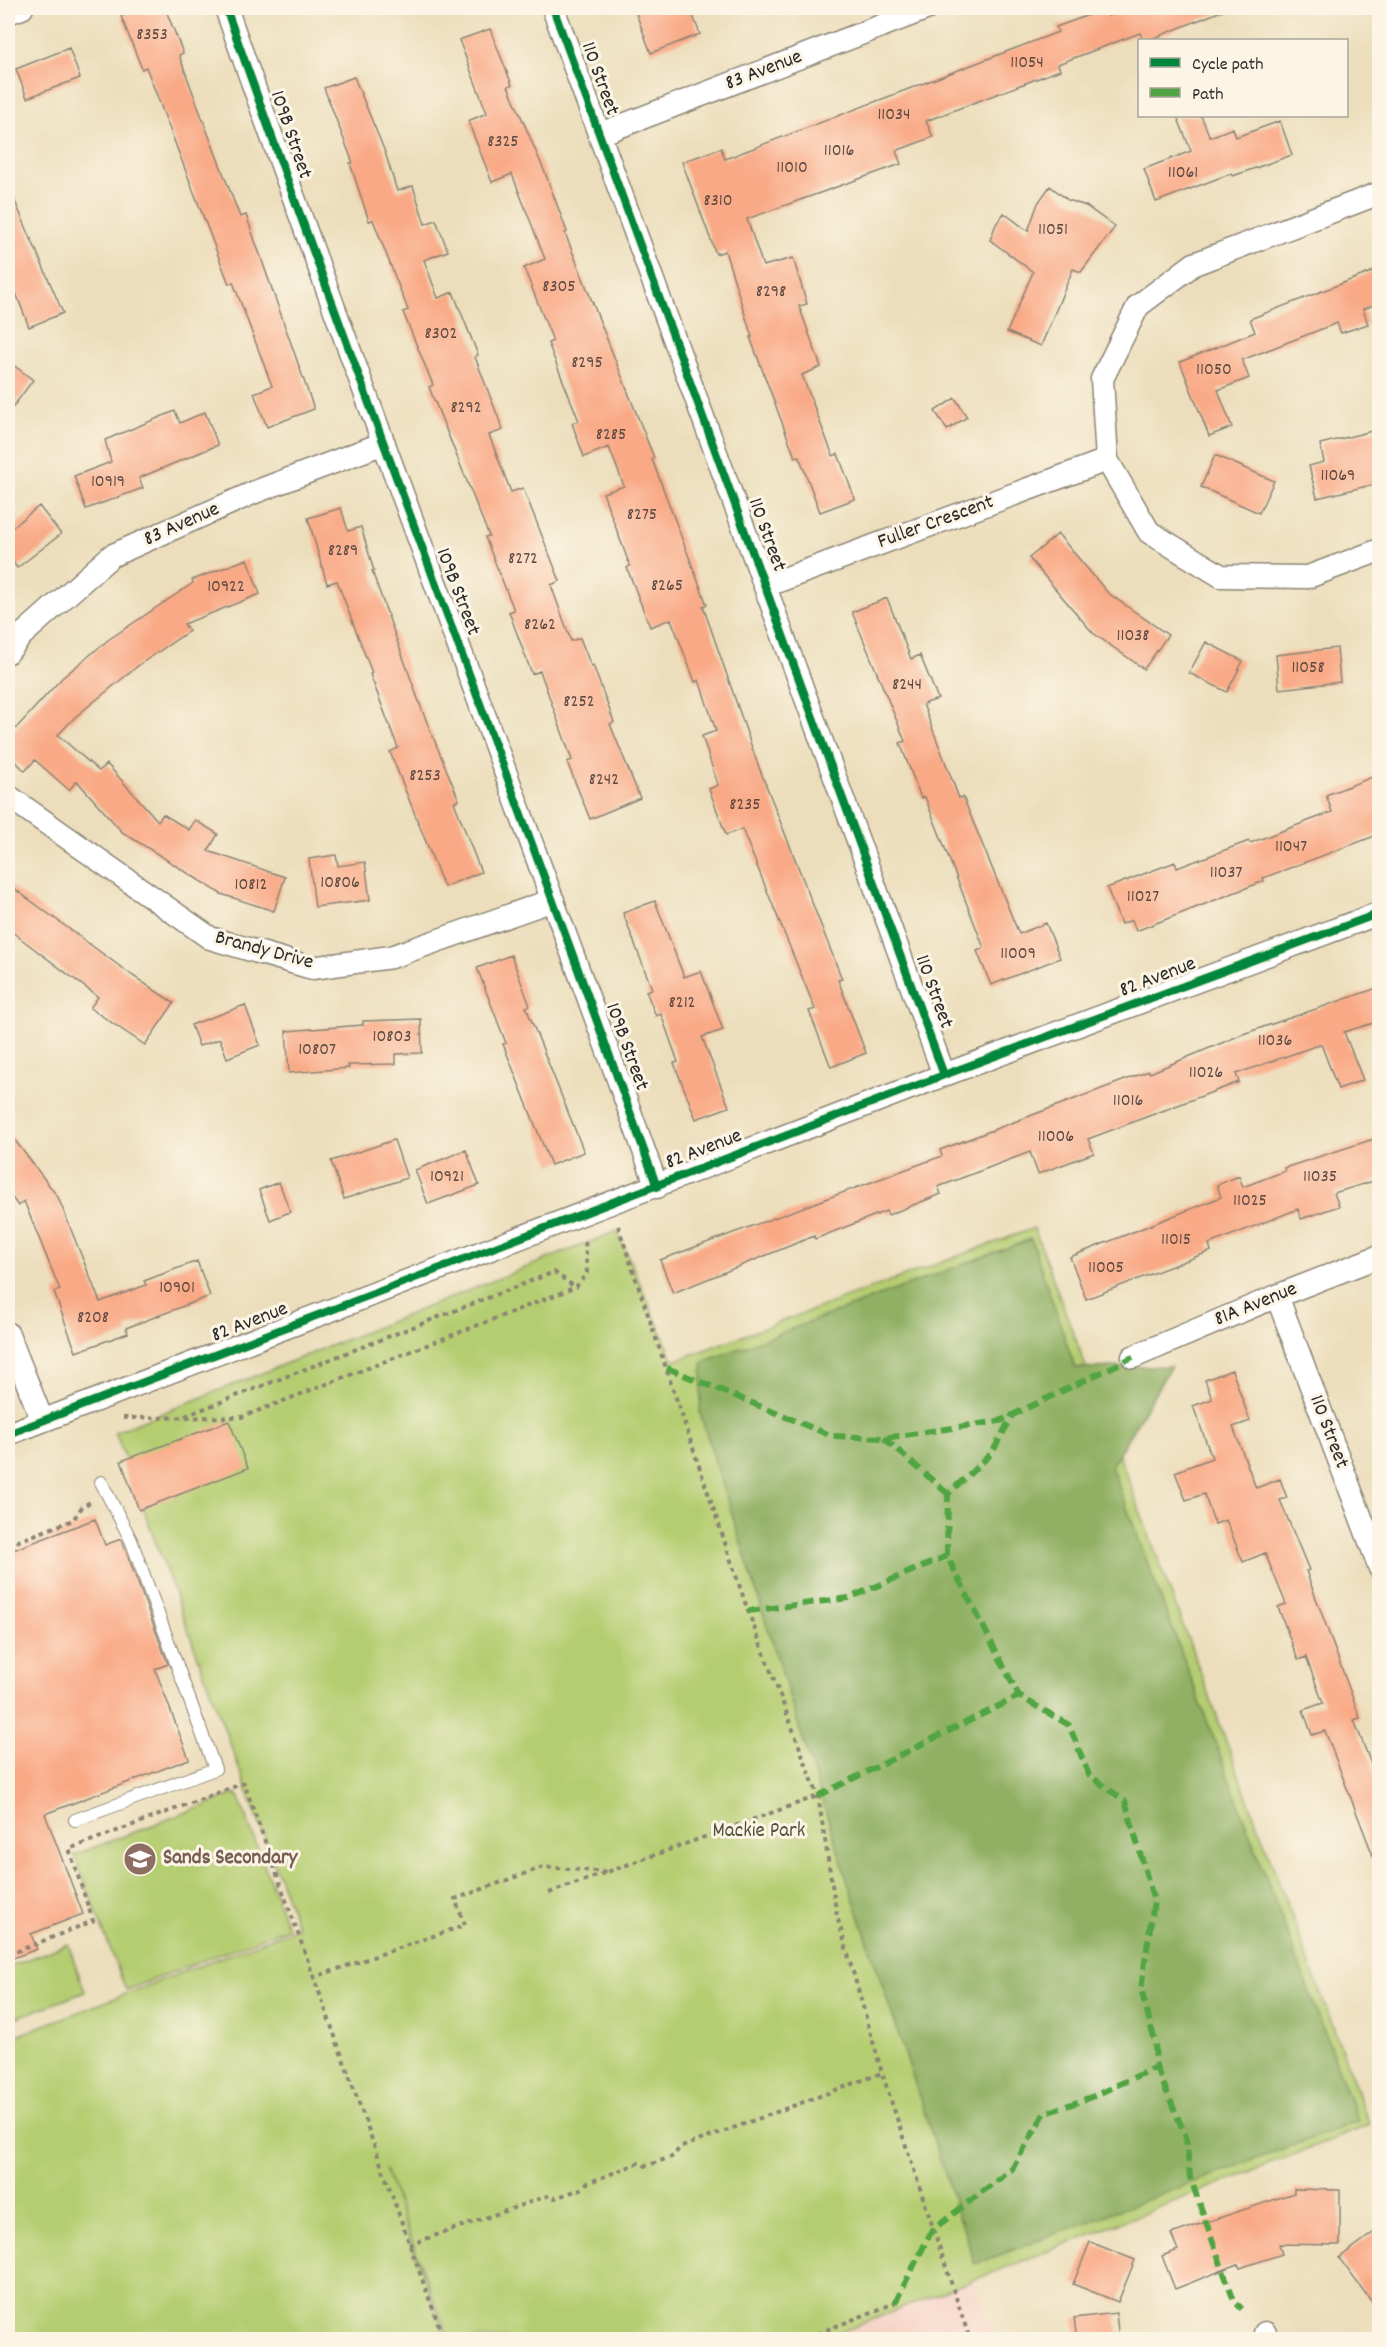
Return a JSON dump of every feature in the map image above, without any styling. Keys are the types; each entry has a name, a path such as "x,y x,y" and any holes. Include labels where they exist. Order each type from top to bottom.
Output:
{"street":[{"path":"8,13 22,8"},
{"name":"109B Street","path":"226,8 384,443 400,493 554,900 657,1187"},
{"name":"110 Street","path":"553,8 944,1075"},
{"name":"83 Avenue","path":"600,134 928,8"},
{"path":"1380,193 1194,264 1138,306 1102,379 1107,460 1149,532 1221,576 1308,577 1380,550"},
{"name":"83 Avenue","path":"8,652 22,635 111,556 255,492 384,443"},
{"name":"Fuller Crescent","path":"765,586 1107,460"},
{"name":"Brandy Drive","path":"8,796 210,938 312,968 391,957 554,900"},
{"name":"82 Avenue","path":"8,1434 944,1075 1380,914"},
{"name":"81A Avenue","path":"1133,1357 1277,1296 1380,1256"},
{"name":"110 Street","path":"1277,1296 1380,1568"},
{"path":"8,1334 42,1420"}],"lane":[{"path":"75,1820 216,1769 131,1540 101,1482"}],"path":[{"path":"618,1226 748,1611 818,1796 837,1916 882,2073 970,2340"},
{"path":"115,1418 242,1417 576,1287 587,1273 585,1239"},
{"path":"182,1418 554,1272 576,1287"},
{"path":"8,1545 73,1520 82,1507 90,1502 100,1506"},
{"path":"8,1955 93,1921 69,1849 244,1783 298,1928 312,1978 444,2340"},
{"path":"549,1893 818,1796"},
{"path":"312,1978 465,1925 455,1899 543,1867 608,1872"},
{"path":"409,2245 550,2195 555,2198 581,2190 587,2183 639,2163 646,2166 674,2156 679,2148 882,2073"},
{"path":"801,2340 895,2303"}],"shaded area":[{"path":"973,2281 995,2339 823,2340"}],"green space":[{"name":"Mackie Park","path":"1034,1228 1370,2125 823,2339 449,2339 385,2169 446,2339 8,2340 8,2039 298,1928 115,1432 617,1231 674,1361"},
{"path":"1031,1239 1075,1368 1171,1366 1111,1466 1358,2121 975,2264 847,1879 700,1413 703,1362"},
{"path":"237,1793 288,1928 126,1990 74,1855"},
{"path":"68,1944 85,1992 8,2021 8,1967"}],"building":[{"path":"143,8 165,8 183,53 179,55 240,217 246,215 314,409 267,427 254,393 272,386 233,282 229,284 146,67 142,69 121,16"},
{"path":"634,8 690,8 700,34 651,53"},
{"path":"1130,8 1229,8 1152,39 1143,39 1140,33 1058,64 1060,70 926,121 933,137 896,151 901,164 747,219 763,266 793,258 807,304 799,306 821,367 802,375 833,456 838,454 855,499 820,512 799,456 795,457 750,337 752,337 725,251 716,254 682,162 721,148 725,159 1058,32 1056,27 1105,9 1108,16"},
{"path":"490,29 512,85 508,86 546,175 567,232 565,233 654,458 652,459 707,605 703,606 757,762 842,979 838,980 866,1053 831,1067 809,1011 815,1009 742,829 726,835 709,789 718,785 702,736 716,731 699,680 695,682 671,619 650,627 627,568 630,566 603,493 624,486 609,447 584,457 572,423 579,421 548,343 553,341 524,268 545,259 512,174 492,182 468,121 487,113 459,40"},
{"path":"69,48 80,78 27,98 16,69"},
{"path":"354,77 385,152 397,191 413,186 425,224 436,220 448,251 424,260 438,298 453,292 478,355 475,357 503,430 489,435 511,492 523,488 560,581 551,585 571,641 580,638 591,666 593,665 614,722 610,724 640,798 590,819 567,762 572,760 540,671 532,674 509,612 514,610 485,537 489,536 429,387 433,385 403,312 408,310 373,220 369,221 350,163 353,163 324,88"},
{"path":"1177,117 1201,117 1210,137 1233,128 1236,137 1280,121 1292,155 1233,176 1232,173 1156,202 1144,169 1191,151"},
{"path":"8,185 63,313 29,327 8,272"},
{"path":"1050,186 1068,200 1086,206 1115,227 1081,272 1073,269 1041,346 1007,332 1033,272 990,240 996,224 1004,213 1028,231 1038,203"},
{"path":"1374,271 1380,286 1380,303 1363,309 1368,324 1341,333 1337,323 1242,360 1249,378 1218,390 1232,427 1209,436 1180,362 1255,332 1250,319"},
{"path":"8,361 33,380 8,414"},
{"path":"955,398 967,417 947,430 935,411"},
{"path":"175,411 180,423 205,412 218,445 139,478 143,488 86,509 74,476 111,462 105,440"},
{"path":"1380,429 1380,483 1317,498 1309,466 1324,462 1320,444"},
{"path":"1215,455 1274,481 1259,513 1201,487"},
{"path":"39,506 61,534 17,568 8,555 8,531"},
{"path":"341,508 348,531 361,527 374,571 372,571 422,710 459,800 454,802 481,872 444,887 390,752 398,748 370,674 372,673 337,581 327,584 308,518"},
{"path":"1058,534 1108,593 1168,635 1144,669 1093,633 1029,558"},
{"path":"247,559 260,594 184,624 189,631 139,665 74,718 58,735 99,771 107,764 158,821 163,814 189,830 195,820 218,834 208,851 285,877 274,911 221,894 122,832 77,781 69,790 35,760 25,771 8,754 8,737 62,678 108,640 193,583 192,580"},
{"path":"887,598 911,659 920,655 938,699 923,704 959,798 963,797 1019,934 1046,923 1060,958 991,985 977,951 984,948 925,797 921,798 900,743 905,741 852,612"},
{"path":"1206,642 1243,661 1227,692 1189,673"},
{"path":"1337,648 1340,682 1279,689 1276,655"},
{"path":"1380,774 1380,834 1263,878 1264,881 1136,931 1132,920 1121,924 1107,888 1175,862 1177,868 1332,812 1326,795"},
{"path":"336,855 338,866 365,862 370,900 315,907 309,859"},
{"path":"8,884 133,976 174,1003 145,1045 90,1008 98,997 8,929"},
{"path":"655,901 684,977 701,971 723,1030 702,1037 729,1107 696,1119 674,1063 678,1062 661,1014 656,1016 646,991 652,989 623,913"},
{"path":"511,955 530,1006 526,1007 584,1152 551,1165 503,1044 506,1043 477,968"},
{"path":"1380,987 1380,1021 1344,1032 1363,1080 1338,1089 1321,1044 1236,1074 1239,1082 1088,1139 1094,1153 1038,1174 1030,1152 938,1187 941,1194 888,1215 886,1211 815,1239 814,1236 673,1293 660,1260 942,1156 940,1150 1149,1071 1150,1073 1243,1034"},
{"path":"245,1005 260,1045 227,1058 220,1039 199,1046 191,1025"},
{"path":"421,1019 422,1053 396,1054 396,1064 348,1065 349,1068 289,1073 286,1031 363,1025 363,1021"},
{"path":"8,1131 58,1197 100,1302 146,1285 144,1281 197,1261 210,1296 126,1328 128,1333 76,1352 54,1292 60,1290 24,1201 18,1206 8,1192"},
{"path":"1380,1137 1380,1179 1334,1193 1339,1206 1301,1219 1298,1209 1209,1244 1211,1251 1086,1299 1070,1257 1221,1197 1217,1185 1239,1176 1243,1187 1285,1171 1284,1168"},
{"path":"394,1140 407,1178 344,1199 331,1161"},
{"path":"466,1150 479,1185 428,1204 415,1170"},
{"path":"279,1182 290,1212 270,1220 259,1190"},
{"path":"1232,1370 1250,1421 1233,1427 1256,1488 1280,1479 1287,1498 1280,1500 1309,1570 1306,1571 1360,1718 1354,1720 1380,1787 1380,1865 1377,1866 1325,1731 1312,1735 1303,1710 1323,1703 1306,1657 1298,1660 1278,1607 1286,1604 1265,1553 1243,1562 1226,1520 1215,1524 1204,1494 1186,1500 1175,1472 1212,1458 1193,1406 1212,1399 1205,1380"},
{"path":"229,1421 248,1468 139,1510 121,1461"},
{"path":"95,1519 105,1545 121,1539 123,1543 168,1664 155,1669 189,1759 45,1814 83,1914 31,1934 37,1949 8,1960 8,1552"},
{"path":"1294,2189 1340,2190 1340,2245 1279,2244 1282,2254 1240,2268 1238,2264 1175,2289 1162,2256 1178,2250 1171,2234 1294,2193"},
{"path":"1380,2228 1380,2313 1339,2258"},
{"path":"1090,2242 1135,2260 1118,2302 1073,2284"},
{"path":"1116,2313 1119,2340 1077,2340 1074,2318"}],"marked path":[{"path":"667,1368 832,1436 884,1438 1000,1421 1133,1357"},
{"path":"895,2303 932,2230 1012,2169 1044,2114 1094,2096 1156,2067 1155,2042 1141,1989 1154,1901 1125,1801 1089,1775 1069,1725 1019,1696 947,1556 948,1494 992,1453 1013,1414"},
{"path":"884,1438 948,1494"},
{"path":"748,1611 849,1598 947,1556"},
{"path":"818,1796 1019,1696"},
{"path":"1156,2067 1186,2137 1190,2177 1234,2301 1242,2309"}],"cycle path":[{"path":"226,8 657,1187"},
{"path":"553,8 944,1075"},
{"path":"8,1434 944,1075 1380,913"}],"place":[{"name":"Sands Secondary","path":"140,1859"}]}
